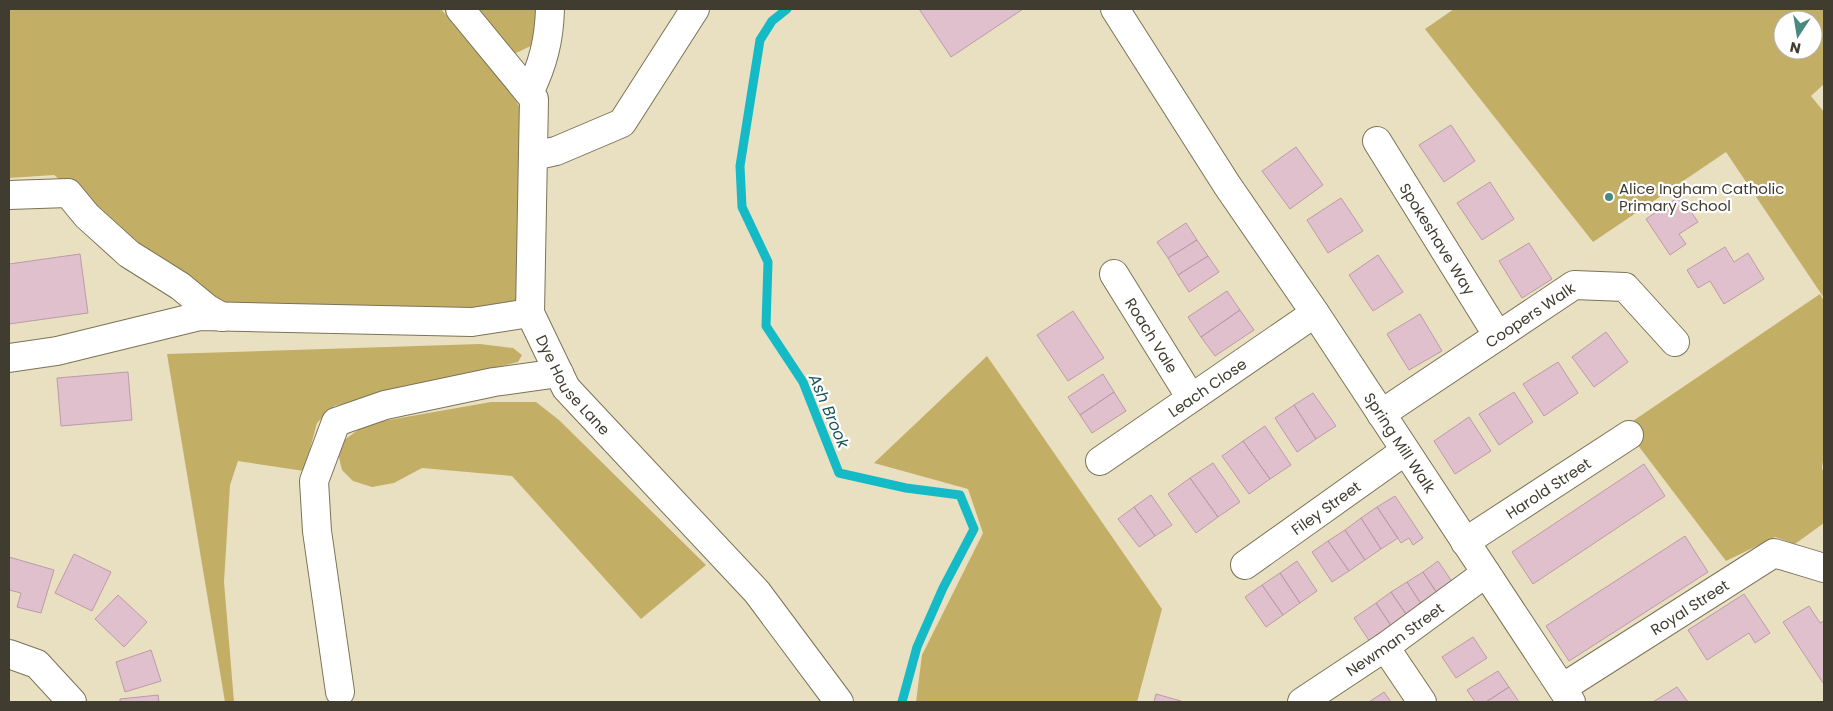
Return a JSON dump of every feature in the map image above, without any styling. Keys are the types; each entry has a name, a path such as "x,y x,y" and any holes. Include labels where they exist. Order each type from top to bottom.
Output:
{"street":[{"name":"Dye House Lane","path":"460,9 534,99 530,313 566,388 757,592 839,702"},
{"path":"529,93 538,75 549,36 550,9"},
{"path":"533,156 556,151 622,123 694,9"},
{"name":"Spring Mill Walk","path":"1115,9 1227,185 1315,313 1566,695"},
{"name":"Spokeshave Way","path":"1376,141 1498,336"},
{"path":"9,195 68,193 87,216 129,254 180,286 208,309 222,317"},
{"name":"Roach Vale","path":"1114,274 1191,398"},
{"name":"Coopers Walk","path":"1381,414 1574,285 1626,287 1674,342"},
{"path":"9,358 57,351 200,316 472,322 530,313"},
{"name":"Leach Close","path":"1100,461 1315,313"},
{"path":"340,692 317,531 314,481 336,422 385,405 494,382 559,373"},
{"name":"Harold Street","path":"1465,542 1629,435"},
{"name":"Filey Street","path":"1245,565 1405,451"},
{"name":"Royal Street","path":"1566,695 1774,553 1823,567"},
{"name":"Newman Street","path":"1302,702 1385,646 1486,573"},
{"path":"1385,646 1422,702"},
{"path":"9,654 38,664 72,702"}],"shaded area":[{"path":"9,9 441,9 510,91 523,113 520,303 513,322 221,306 144,256 97,210 54,175 9,178"},
{"path":"479,9 538,9 537,43 514,54"},
{"name":"Alice Ingham Catholic Primary School","path":"1454,9 1824,9 1824,84 1811,96 1824,112 1824,298 1726,152 1593,242 1425,29"},
{"path":"1820,294 1824,301 1824,454 1822,468 1824,473 1824,523 1795,544 1775,537 1726,561 1624,427"},
{"path":"480,344 513,348 522,355 518,362 334,406 317,423 304,471 238,461 230,485 224,582 234,702 225,702 167,354"},
{"path":"987,356 1162,609 1137,702 916,702 922,655 983,533 968,489 874,463"},
{"path":"491,402 536,402 559,420 706,565 641,619 512,476 422,468 394,483 372,487 353,481 342,470 338,453 343,441 366,424"}],"building":[{"path":"919,9 1023,9 951,57"},
{"path":"1451,125 1475,161 1444,182 1419,145"},
{"path":"1296,147 1323,185 1290,209 1262,171"},
{"path":"1490,182 1514,219 1482,240 1457,203"},
{"path":"1680,196 1698,222 1679,234 1686,244 1670,255 1646,219"},
{"path":"1341,198 1363,231 1328,253 1307,220"},
{"path":"1186,223 1197,240 1168,258 1157,242"},
{"path":"1197,240 1208,256 1178,275 1168,258"},
{"path":"1529,243 1552,279 1522,298 1499,261"},
{"path":"1725,247 1734,262 1748,253 1764,279 1724,304 1710,281 1698,288 1687,270"},
{"path":"80,254 88,313 9,324 9,264"},
{"path":"1378,255 1403,292 1373,311 1349,275"},
{"path":"1208,256 1219,272 1189,292 1178,275"},
{"path":"1227,291 1240,310 1201,337 1188,317"},
{"path":"1240,310 1254,330 1215,356 1201,337"},
{"path":"1073,311 1104,358 1068,381 1037,335"},
{"path":"1420,314 1442,351 1409,370 1387,334"},
{"path":"1606,332 1628,362 1594,387 1572,357"},
{"path":"1558,362 1578,393 1544,416 1523,384"},
{"path":"128,372 132,420 61,426 57,378"},
{"path":"1103,374 1114,392 1080,415 1068,397"},
{"path":"1114,392 1126,411 1092,433 1080,415"},
{"path":"1514,392 1533,422 1499,445 1479,414"},
{"path":"1313,393 1336,426 1316,439 1294,405"},
{"path":"1294,405 1316,439 1297,452 1275,418"},
{"path":"1469,417 1491,451 1455,474 1434,441"},
{"path":"1265,426 1291,465 1270,479 1243,441"},
{"path":"1243,441 1270,479 1249,494 1222,456"},
{"path":"1213,463 1240,502 1218,517 1190,478"},
{"path":"1644,464 1665,496 1533,584 1512,552"},
{"path":"1190,478 1218,517 1196,533 1168,494"},
{"path":"1151,495 1172,525 1155,536 1134,507"},
{"path":"1395,496 1423,538 1413,545 1409,538 1401,543 1377,507"},
{"path":"1134,507 1155,536 1139,547 1118,519"},
{"path":"1377,507 1398,538 1381,549 1361,518"},
{"path":"1361,518 1381,549 1365,560 1345,530"},
{"path":"1345,530 1365,560 1349,571 1328,541"},
{"path":"1685,536 1708,572 1569,661 1546,626"},
{"path":"1328,541 1349,571 1332,582 1312,552"},
{"path":"74,554 111,572 92,611 55,593"},
{"path":"9,557 54,570 41,613 17,607 21,593 9,590"},
{"path":"1297,561 1317,591 1300,603 1280,573"},
{"path":"1438,561 1457,589 1441,599 1423,572"},
{"path":"1423,572 1441,599 1425,610 1407,582"},
{"path":"1280,573 1300,603 1283,615 1262,585"},
{"path":"1407,582 1425,610 1410,620 1391,592"},
{"path":"1262,585 1283,615 1266,627 1245,597"},
{"path":"1391,592 1410,620 1394,630 1376,603"},
{"path":"1744,594 1770,633 1755,643 1749,633 1707,660 1688,630"},
{"path":"118,595 147,622 124,647 95,619"},
{"path":"1376,603 1394,630 1372,645 1354,618"},
{"path":"1809,606 1820,623 1824,621 1823,683 1783,622"},
{"path":"1473,637 1487,658 1456,678 1442,657"},
{"path":"151,650 161,681 125,692 116,662"},
{"path":"1498,671 1509,687 1486,702 1475,702 1467,690"},
{"path":"1509,687 1519,702 1486,702"},
{"path":"1677,687 1688,702 1653,702"},
{"path":"1384,692 1391,702 1369,702"},
{"path":"1156,694 1181,701 1181,702 1154,702"},
{"path":"158,695 159,702 120,702 120,699"}],"waterway":[{"name":"Ash Brook","path":"787,9 772,21 760,40 740,166 742,207 768,262 766,326 803,382 839,473 906,488 960,495 974,529 943,588 917,647 902,702"}],"place":[{"name":"Alice Ingham Catholic Primary School","path":"1609,197"}]}
